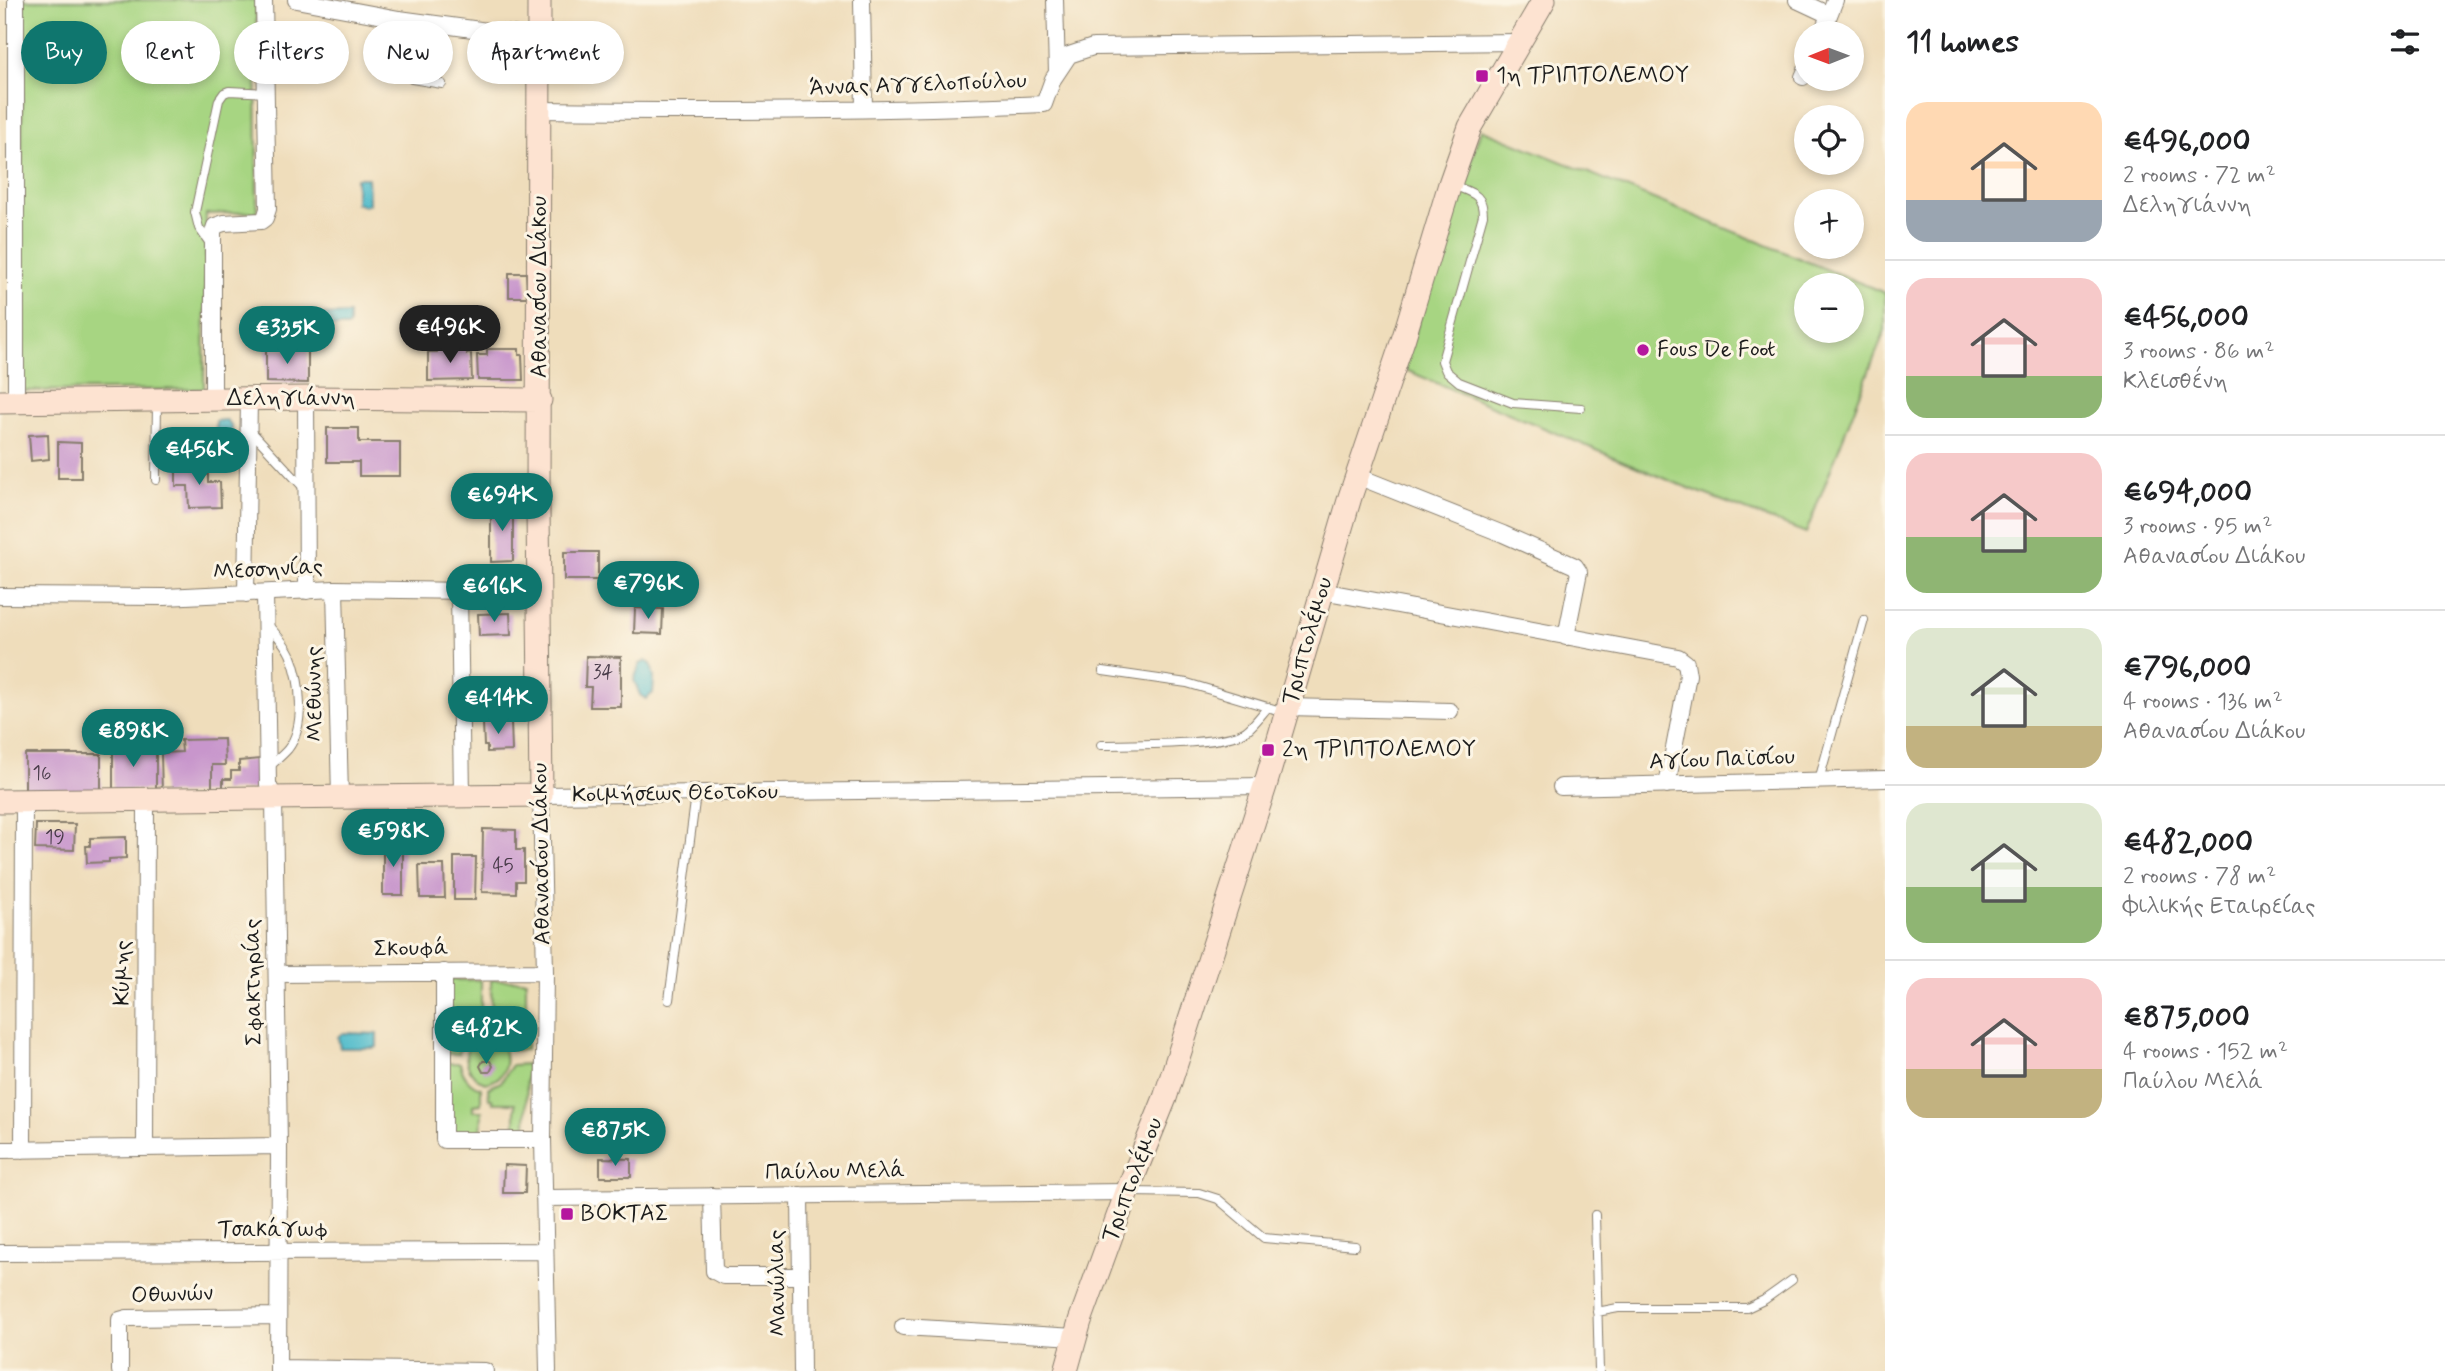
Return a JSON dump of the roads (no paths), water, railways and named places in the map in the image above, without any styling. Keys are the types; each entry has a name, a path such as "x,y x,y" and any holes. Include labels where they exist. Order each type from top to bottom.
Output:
{"street":[{"path":"8,402 8,166 16,0"},
{"path":"213,399 212,246 215,226 224,222 256,222 268,214 264,0"},
{"path":"296,0 417,21"},
{"name":"Αθανασίου Διάκου","path":"539,0 540,21"},
{"path":"862,0 864,109"},
{"path":"1055,0 1057,73"},
{"name":"Τριπτολέμου","path":"1066,1371 1075,1337 1127,1192 1165,1098 1265,786 1281,709 1404,337 1450,184 1470,127 1544,0"},
{"path":"1797,0 1832,8"},
{"name":"Άννας Αγγελοπούλου","path":"539,110 724,112 1044,104 1057,73 1069,55 1093,47 1518,41"},
{"name":"Αθανασίου Διάκου","path":"539,84 539,592 545,972 543,1140 548,1371"},
{"path":"306,398 307,591"},
{"name":"Δεληγιάννη","path":"8,402 306,398 540,400"},
{"path":"246,594 250,399"},
{"path":"1357,476 1503,534 1575,566 1579,572 1566,637"},
{"name":"Μεσσηνίας","path":"0,596 166,597 335,589 539,592"},
{"name":"Μεθώνης","path":"335,589 340,797"},
{"path":"1322,591 1678,657 1686,663 1688,675 1667,785"},
{"path":"459,592 462,796"},
{"name":"Σφακτηρίας","path":"265,593 268,784 274,798 277,974 278,1369"},
{"path":"1281,709 1450,711"},
{"name":"Αγίου Παϊσίου","path":"1561,787 1885,779"},
{"name":"Κοιμήσεως Θεοτοκου","path":"0,801 1265,786"},
{"name":"Κύμης","path":"145,1147 146,800"},
{"path":"23,1150 24,801"},
{"path":"444,972 444,1140 543,1140"},
{"name":"Σκουφά","path":"277,974 545,972"},
{"path":"0,1150 279,1146"},
{"name":"Παύλου Μελά","path":"544,1198 1127,1192"},
{"name":"Μανώλιας","path":"800,1195 802,1371"},
{"path":"712,1196 714,1271 723,1276 800,1276"},
{"name":"Τσακάγωφ","path":"0,1253 545,1251"},
{"name":"Οθωνών","path":"120,1371 120,1320 277,1316"},
{"path":"903,1327 1075,1337"},
{"path":"278,1369 485,1371"}],"lane":[{"path":"212,246 199,228 195,212 219,100 229,90 267,93"},
{"path":"1450,184 1477,195 1483,203 1483,215 1442,361 1446,371 1459,382 1513,403 1581,408"},
{"path":"156,480 157,400"},
{"path":"249,429 306,490"},
{"path":"1819,780 1864,620"},
{"path":"266,622 289,651 296,672 299,708 296,734 288,749 268,768"},
{"path":"1103,671 1187,683 1281,709"},
{"path":"1101,746 1213,741 1234,737 1281,709"},
{"path":"669,1000 696,794"},
{"path":"1127,1192 1199,1193 1218,1199 1265,1238 1355,1246"},
{"path":"1595,1215 1599,1371"},
{"path":"1597,1311 1618,1308 1747,1308 1764,1300 1791,1280"}],"water":[{"path":"356,178 368,178 369,204 365,206 356,203"},
{"path":"349,314 347,327 321,327 321,315"},
{"path":"226,420 232,427 232,448 216,448 216,421"},
{"path":"646,661 651,664 654,678 653,693 646,699 640,695 634,680 640,664"},
{"path":"344,1033 377,1034 377,1047 340,1048 338,1037"}],"place":[{"name":"1η ΤΡΙΠΤΟΛΕΜΟΥ","path":"1482,76"},
{"name":"Fous De Foot","path":"1643,350"},
{"name":"2η ΤΡΙΠΤΟΛΕΜΟΥ","path":"1268,750"},
{"name":"ΒΟΚΤΑΣ","path":"567,1214"}]}
